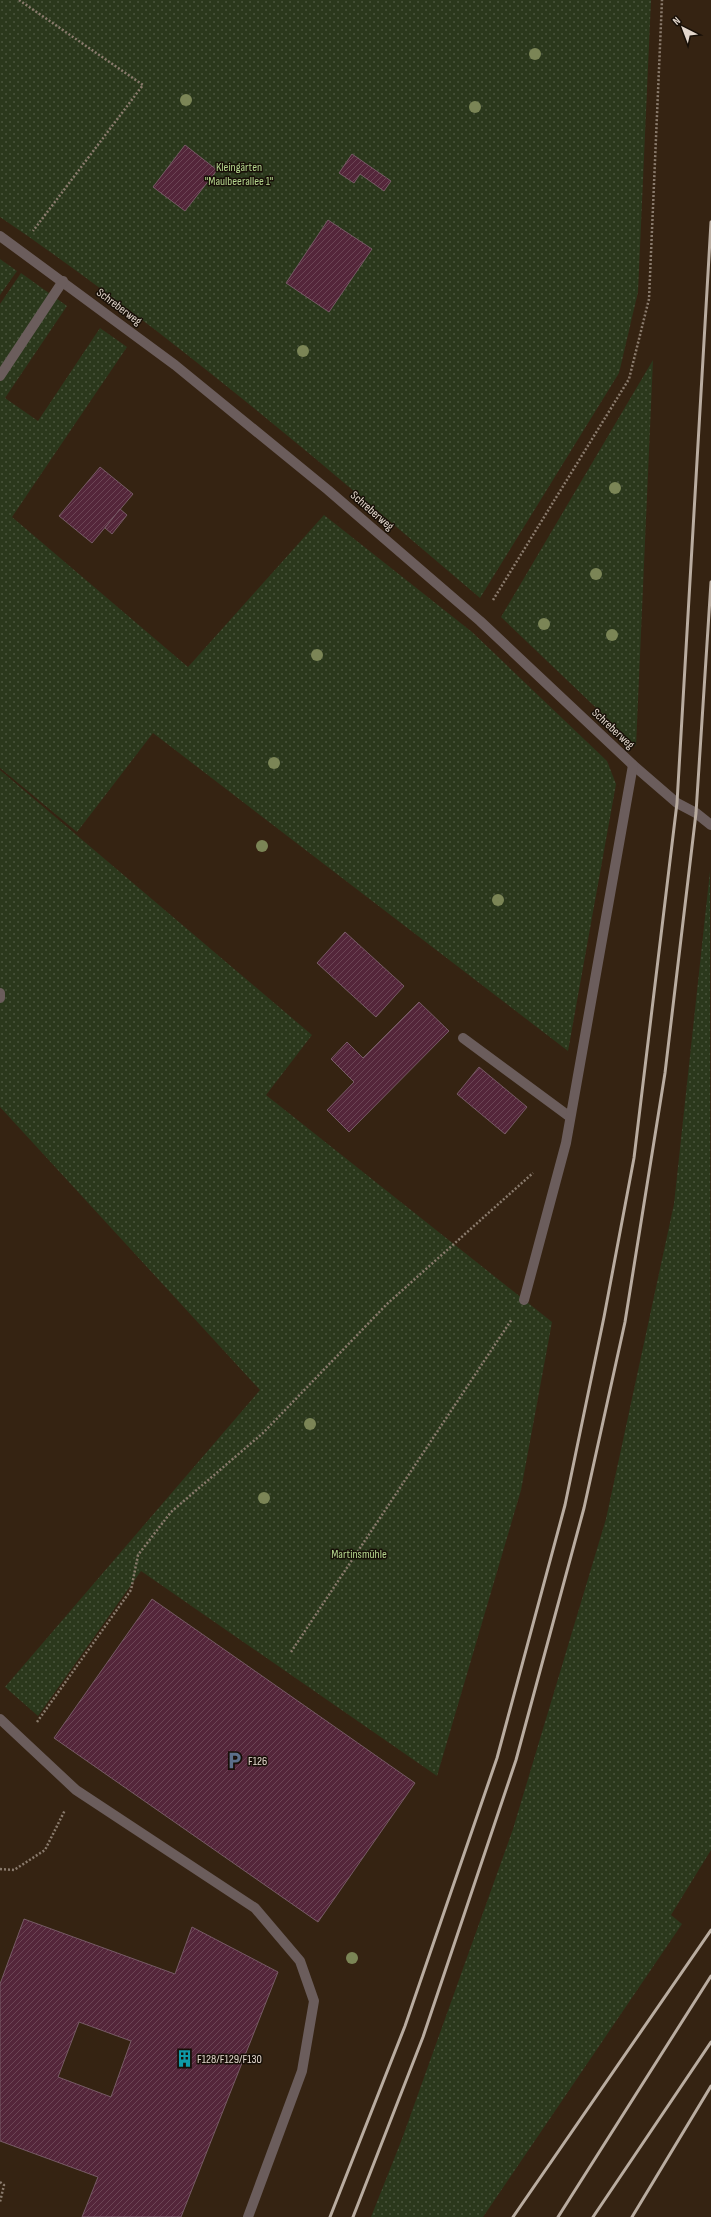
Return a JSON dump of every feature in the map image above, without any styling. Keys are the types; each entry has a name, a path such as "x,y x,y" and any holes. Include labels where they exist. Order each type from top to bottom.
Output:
{"lane":[{"name":"Schreberweg","path":"0,236 63,281 187,375 328,490 480,621 633,765 677,803 696,813 711,825"},
{"path":"0,376 63,281"},
{"path":"524,1300 566,1143 633,765"},
{"path":"0,993 0,998"},
{"path":"463,1038 570,1117"},
{"path":"0,1719 76,1790 255,1908 300,1961 314,2001 302,2071 248,2217"}],"path":[{"path":"20,0 143,85 20,250"},
{"path":"480,621 629,379 649,300 662,0"},
{"path":"23,1741 131,1590 138,1555 171,1512 263,1433 387,1304 537,1169"},
{"path":"291,1652 524,1300"},
{"path":"0,1869 14,1870 45,1850 76,1790"},
{"path":"0,2182 4,2185 0,2202"}],"green space":[{"name":"Kleingärten \"Maulbeerallee 1\"","path":"0,0 651,0 638,292 619,373 480,598 305,450 185,353 63,261 0,217"},
{"path":"0,259 17,271 0,295"},
{"path":"21,273 67,306 5,398 38,421 100,328 127,347 12,517 188,667 324,515 472,632 607,761 616,784 568,1051 153,733 77,832 0,768 0,304"},
{"path":"653,360 636,746 501,617"},
{"name":"Martinsmühle","path":"0,770 312,1035 266,1095 552,1322 521,1490 437,1776 141,1571 38,1716 5,1687 260,1390 0,1107"},
{"path":"710,871 711,1850 671,1915 682,1924 483,2217 371,2217 402,2139 513,1829 606,1519 674,1204"}],"building":[{"path":"185,145 217,170 185,211 153,187"},
{"path":"352,154 391,181 384,191 360,174 354,183 339,173"},
{"path":"328,220 372,249 329,312 286,283"},
{"path":"100,467 133,494 92,543 59,516"},
{"path":"120,509 127,515 112,534 105,528"},
{"path":"345,932 404,986 376,1017 317,963"},
{"path":"419,1002 449,1031 349,1132 327,1110 354,1082 331,1059 347,1042 363,1058"},
{"path":"479,1067 527,1107 505,1134 457,1094"},
{"name":"F126","path":"152,1599 415,1783 318,1922 54,1738"},
{"name":"F128/F129/F130","path":"24,1919 175,1974 192,1927 278,1972 181,2217 82,2217 98,2177 0,2141 0,1984","holes":["79,2022 131,2041 111,2097 58,2077"]}],"railway":[{"path":"330,2217 405,2026 497,1758 565,1505 604,1317 634,1158 677,803 711,222"},
{"path":"353,2217 423,2037 516,1760 584,1508 625,1322 665,1073 696,813 711,582"},
{"path":"513,2217 711,1930"},
{"path":"558,2217 711,1976"},
{"path":"593,2217 711,2042"},
{"path":"632,2217 711,2086"}],"place":[{"name":"F126","path":"235,1761"},
{"name":"F128/F129/F130","path":"184,2059"}]}
